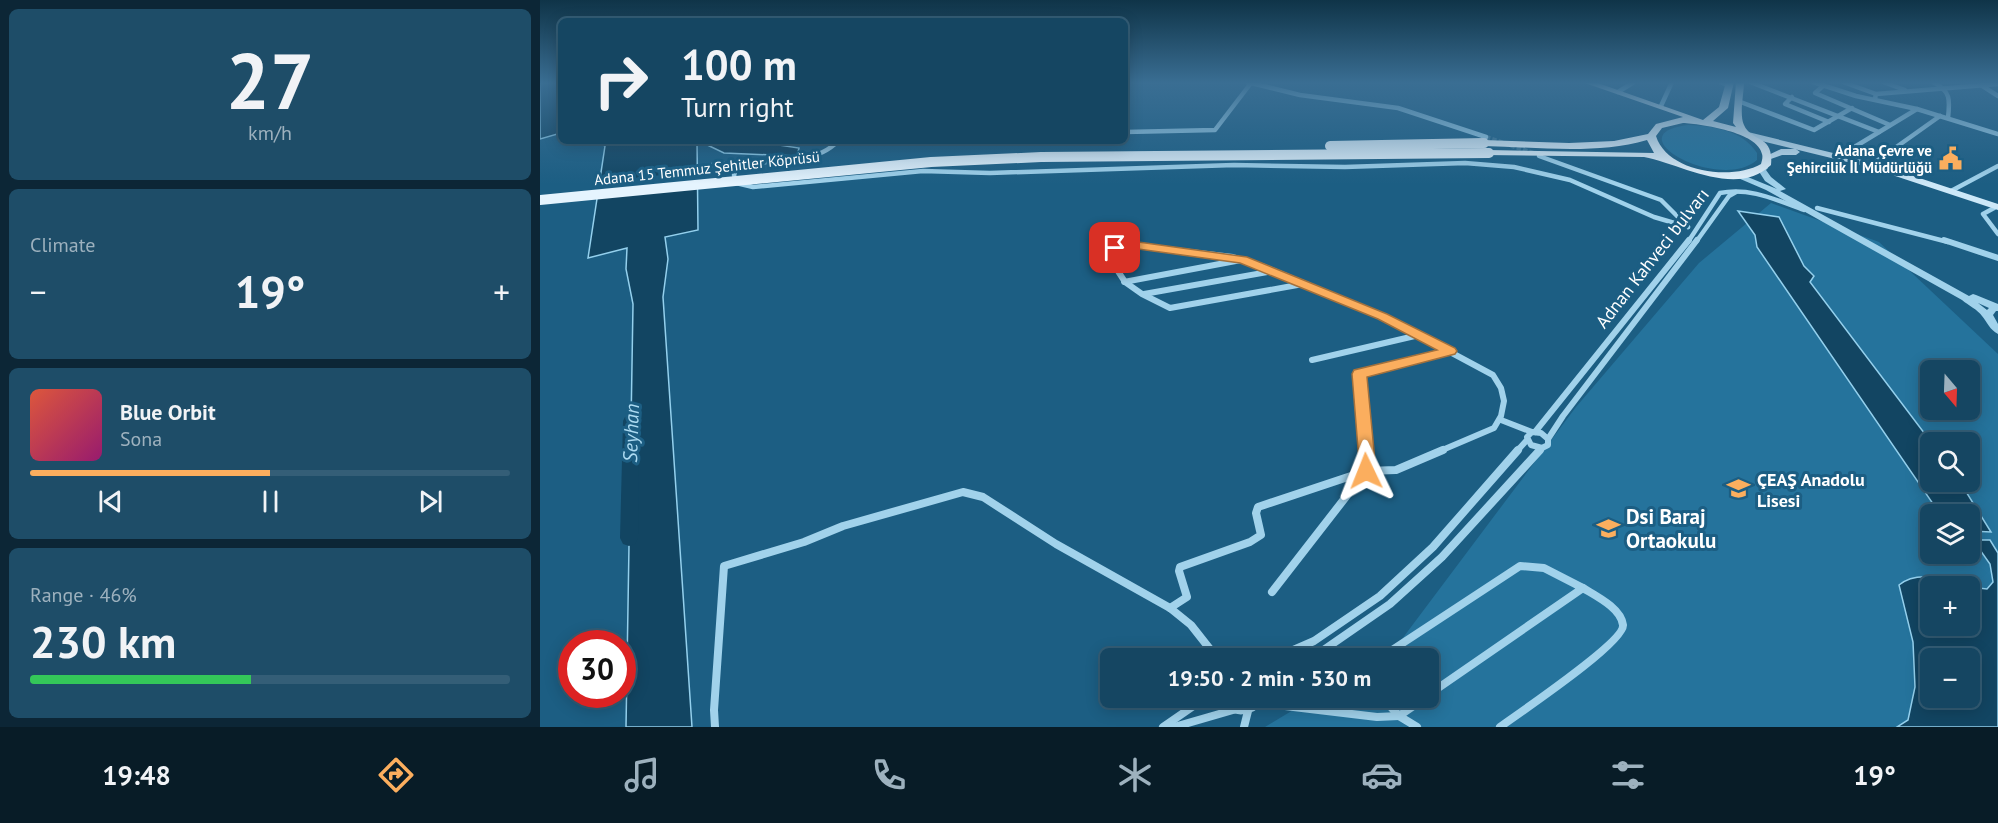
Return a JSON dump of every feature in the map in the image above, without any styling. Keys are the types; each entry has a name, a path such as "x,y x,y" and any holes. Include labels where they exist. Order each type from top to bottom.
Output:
{"main road":[{"path":"1658,116 1663,124"},
{"path":"1688,116 1746,134 1871,165 1997,207"},
{"path":"1668,159 1654,147 1651,135 1655,129 1663,124 1683,120 1705,122 1713,116"},
{"path":"1735,175 1764,168 1768,157 1764,147 1746,134 1738,123 1738,116"},
{"name":"Adana 15 Temmuz Şehitler Köprüsü","path":"540,191 818,163 1041,149 1616,143 1639,140 1651,135"},
{"name":"Adana 15 Temmuz Şehitler Köprüsü","path":"540,200 931,162 1486,144 1644,154 1668,159 1695,170 1735,175"},
{"path":"1768,157 1788,151 1828,157 1997,207"}],"street":[{"path":"1128,132 1215,129 1225,116"},
{"path":"1417,116 1486,144"},
{"path":"1777,116 1814,130 1840,116 1879,132"},
{"path":"1815,116 1830,122"},
{"path":"1870,116 1890,125"},
{"path":"1838,157 1905,116"},
{"path":"1871,165 1940,116 1998,134"},
{"path":"702,167 805,158 826,153 835,144"},
{"path":"1539,156 1643,192 1661,201 1695,233"},
{"path":"739,162 734,175 736,183 753,187 923,171 990,173 1234,165 1345,167 1465,163 1514,167 1570,180 1654,217 1688,227"},
{"path":"1951,191 1998,166"},
{"path":"1764,168 1763,172 1768,178 1813,210 1965,298 1988,315 1989,320 1998,331"},
{"path":"1735,175 1769,188 1813,210 1977,299 1998,308"},
{"path":"1763,196 1774,194 1769,188"},
{"path":"1738,191 1924,234 1998,258"},
{"name":"Adnan Kahveci bulvarı","path":"1298,648 1314,641 1380,596 1433,548 1530,435 1695,233 1720,193 1738,191"},
{"name":"Adnan Kahveci bulvarı","path":"1548,439 1563,416 1674,273 1729,196 1738,191"},
{"path":"1997,207 1983,214 1998,234"},
{"path":"1170,608 1187,597 1180,567 1250,542 1261,535 1256,513 1258,507 1366,471 1396,470 1494,428 1501,420 1506,407 1497,378 1383,316 1274,271 1243,260 1175,249 1120,246 1112,252 1112,260 1124,282 1170,308 1303,284"},
{"path":"1124,282 1243,260"},
{"path":"1143,294 1274,271"},
{"path":"1988,315 1998,308"},
{"path":"1312,360 1419,335"},
{"path":"1272,592 1366,471 1359,374 1450,351"},
{"path":"1326,648 1390,604 1433,565 1542,448 1548,445 1548,439 1542,433 1530,435 1501,420"},
{"path":"1530,435 1531,445 1542,448"},
{"path":"716,727 714,710 724,566 804,542 843,526 963,492 983,497 1056,544 1170,608 1191,625 1209,648"},
{"path":"1395,648 1526,564 1540,567 1583,588 1612,607 1622,619 1624,627 1621,635 1604,651 1500,727"},
{"path":"1439,687 1583,588"},
{"path":"1163,727 1191,708"},
{"path":"1244,727 1248,711 1252,708"},
{"path":"1316,708 1377,717 1399,716 1410,708"},
{"path":"1392,708 1399,716 1417,727"},
{"path":"1174,727 1233,710 1248,711"}],"shaded area":[{"path":"1688,125 1717,128 1735,134 1751,145 1757,153 1757,160 1740,168 1720,170 1699,166 1680,158 1667,149 1662,139 1668,130"},
{"path":"1771,203 1879,242 1998,354 1998,727 1265,727 1296,708 1439,708 1439,648 1394,648 1576,407 1699,263"}],"water":[{"path":"540,116 558,116 558,134 540,139"},
{"path":"601,144 697,144 698,230 665,237 668,259 663,297 692,727 626,727 626,708 636,708 636,630 628,630 633,304 626,269 627,248 588,258 605,146"},
{"path":"705,144 772,144 799,148 797,156 724,153"},
{"path":"1738,211 1779,217 1804,266 1814,276 1810,282 1923,432 1920,432 1920,485 1757,247 1755,235"},
{"path":"1925,492 1966,492 1974,504 1933,504"},
{"path":"1980,514 1991,532 1980,531"},
{"path":"1980,540 1990,540 1998,553 1998,727 1897,727 1908,720 1915,687 1913,642 1899,585 1907,580 1920,577 1920,636 1980,636 1980,588 1987,589 1993,582 1990,564 1980,550"}],"pier":[{"path":"700,171 701,188 594,199 596,182"}],"waterway":[{"name":"Seyhan","path":"629,538 631,421"}],"tunnel":[{"path":"1486,137 1533,153"}],"place":[{"name":"Adana Çevre ve Şehircilik İl Müdürlüğü","path":"1950,159"},
{"name":"ÇEAŞ Anadolu Lisesi","path":"1739,489"},
{"name":"Dsi Baraj Ortaokulu","path":"1608,528"}],"route":[{"path":"1115,248 1131,244 1243,260 1383,316 1450,351 1359,374 1366,471"}]}
